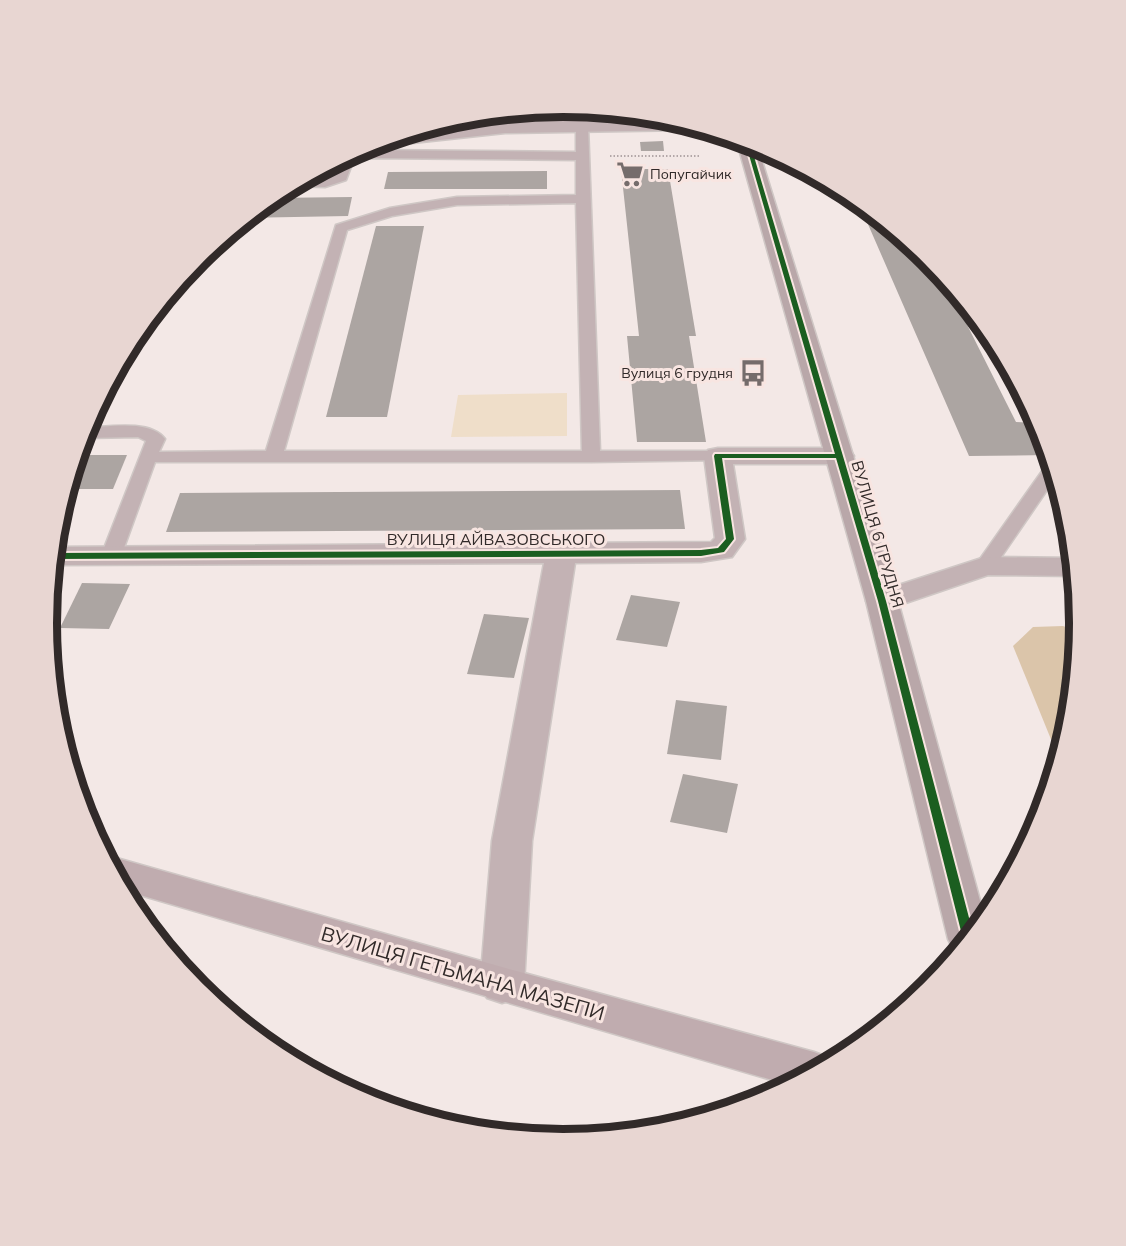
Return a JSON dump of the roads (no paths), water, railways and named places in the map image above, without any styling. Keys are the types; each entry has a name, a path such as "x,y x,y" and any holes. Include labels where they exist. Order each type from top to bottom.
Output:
{"highway":[{"name":"ВУЛИЦЯ ГЕТЬМАНА МАЗЕПИ","path":"125,875 502,985 802,1069"}],"street":[{"path":"428,135 505,127 538,118 582,126 649,125"},
{"name":"ВУЛИЦЯ 6 ГРУДНЯ","path":"759,157 840,456 882,601 966,928"},
{"path":"718,456 840,456"},
{"name":"ВУЛИЦЯ АЙВАЗОВСЬКОГО","path":"61,556 701,553 721,550 730,539 718,456"},
{"name":"ВУЛИЦЯ АЙВАЗОВСЬКОГО","path":"502,985 512,841 561,554"},
{"path":"882,601 985,566 1066,567"}],"lane":[{"path":"582,126 591,457"},
{"path":"376,153 582,156"},
{"path":"314,183 324,183 341,177 345,166"},
{"path":"273,457 341,228 390,212 457,201 583,199"},
{"path":"95,433 141,432 156,439 111,556"},
{"path":"148,457 718,456"},
{"path":"985,566 1047,476"}],"place":[{"name":"Попугайчик","path":"630,174"},
{"name":"Вулиця 6 грудня","path":"753,373"}]}
